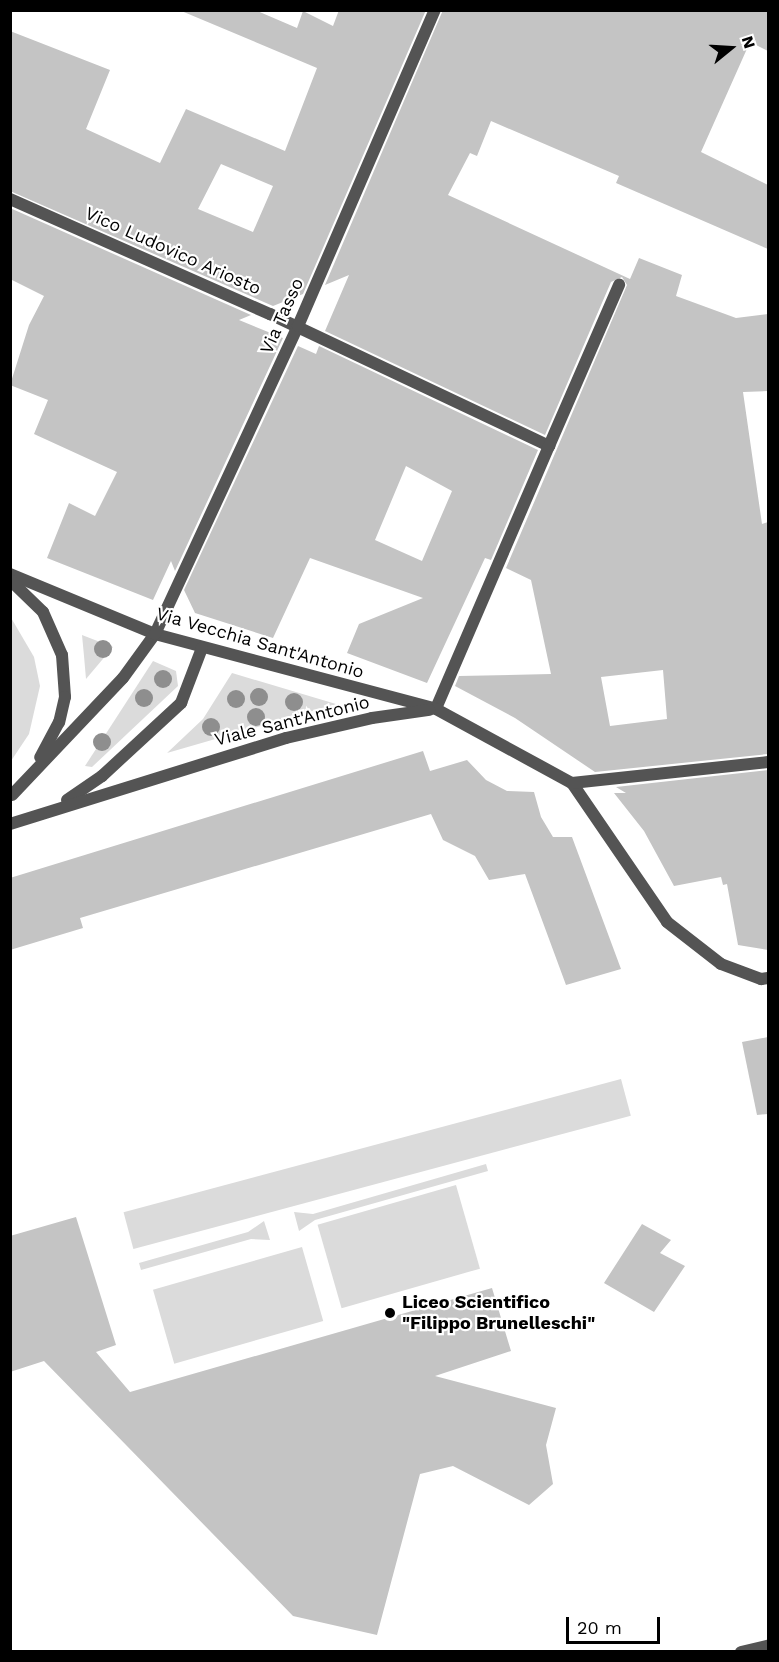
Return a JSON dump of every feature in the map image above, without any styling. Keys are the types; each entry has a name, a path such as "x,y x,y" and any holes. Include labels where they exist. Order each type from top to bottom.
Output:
{"street":[{"name":"Via Tasso","path":"155,634 298,327 435,10"},
{"name":"Vico Ludovico Ariosto","path":"10,199 298,327 549,446"},
{"path":"619,285 436,710 572,783 667,922 721,964 761,979 768,978"},
{"name":"Via Vecchia Sant'Antonio","path":"10,574 155,634 436,710"},
{"path":"10,580 43,612 57,639 65,697 52,739 11,795"},
{"path":"11,795 123,678 155,634"},
{"name":"Viale Sant'Antonio","path":"10,824 76,796 157,729 187,694 202,648"},
{"name":"Viale Sant'Antonio","path":"10,824 286,738 372,718 436,710"},
{"path":"572,783 768,762"},
{"path":"741,1652 768,1646"}],"shaded area":[{"path":"10,616 34,657 40,686 29,734 11,761"},
{"path":"82,635 113,647 86,679 84,656"},
{"path":"153,661 176,671 178,686 92,767 85,766"},
{"path":"232,673 337,704 167,753 203,719"},
{"path":"621,1079 631,1116 133,1249 124,1212"},
{"path":"486,1164 488,1171 315,1220 299,1231 294,1212 313,1214"},
{"path":"456,1185 480,1269 342,1308 318,1225"},
{"path":"264,1221 270,1240 251,1239 141,1270 139,1263 248,1232"},
{"path":"302,1247 323,1321 174,1364 153,1290"}],"building":[{"path":"179,10 255,10 297,28 303,11 333,26 339,10 426,10 303,294 273,306 10,191 10,31 110,70 86,129 160,163 186,109 285,151 317,68","holes":["221,164 273,186 253,232 198,209"]},
{"path":"443,10 768,10 768,51 750,42 701,152 768,185 768,249 616,183 619,176 491,121 477,156 470,153 448,195 630,279 639,258 682,275 676,296 736,318 768,314 768,391 743,392 762,524 768,522 768,754 595,772 515,718 455,686 459,676 551,674 531,580 506,568 627,285 622,277 611,282 545,435 325,331 349,275 325,285","holes":["663,670 667,719 610,726 601,677"]},
{"path":"10,208 251,315 239,320 283,338 175,571 171,561 153,600 47,558 69,503 95,516 117,472 34,434 48,400 10,385 29,325 44,296 10,279"},
{"path":"298,346 316,354 319,346 538,450 491,560 485,558 427,683 347,653 359,624 423,598 310,558 273,638 195,613 184,590","holes":["406,466 452,491 422,561 375,540"]},
{"path":"423,751 430,771 467,760 486,780 507,791 534,792 541,817 553,837 572,837 621,969 566,985 525,874 489,880 475,856 443,840 431,814 80,918 83,928 10,950 10,878"},
{"path":"768,770 768,950 738,945 727,884 723,885 721,877 674,886 644,831 614,793 626,793 616,787"},
{"path":"768,1037 768,1114 757,1115 742,1042"},
{"path":"76,1217 116,1345 96,1352 130,1392 492,1288 511,1351 435,1376 556,1408 546,1445 553,1484 529,1505 453,1466 420,1474 377,1635 293,1616 44,1361 10,1372 10,1236"},
{"path":"642,1224 671,1240 660,1253 685,1266 654,1312 604,1283"}],"place":[{"name":"Liceo Scientifico \"Filippo Brunelleschi\"","path":"390,1313"}]}
